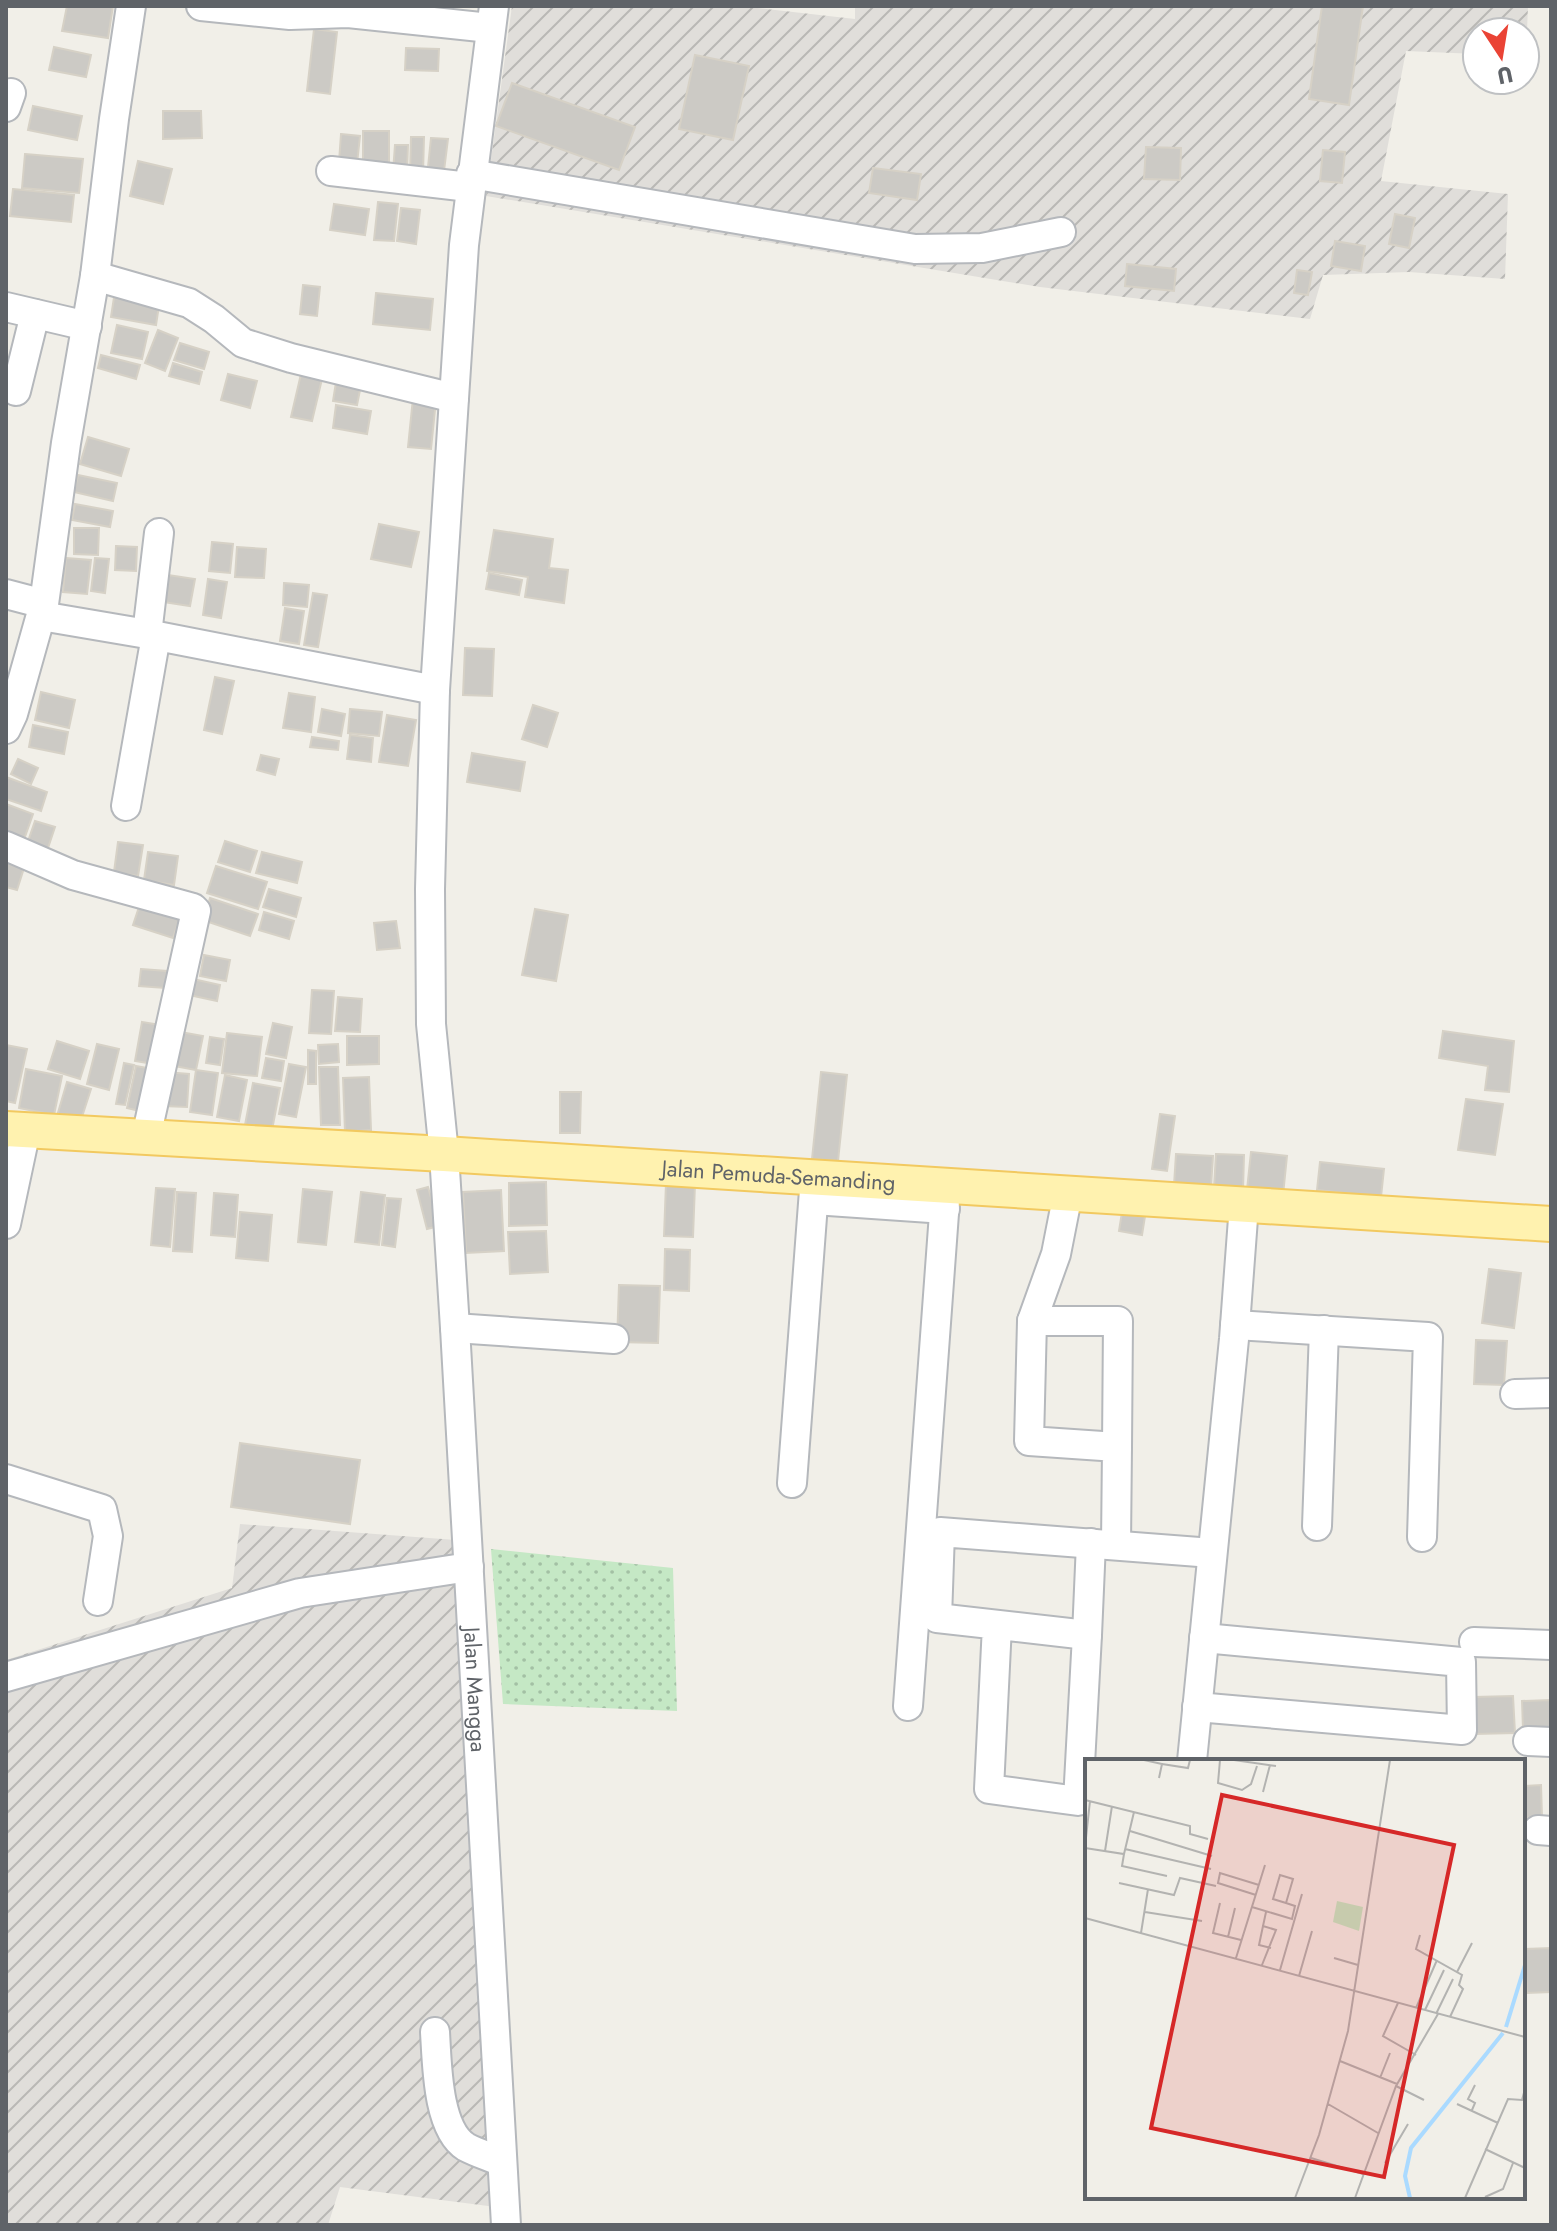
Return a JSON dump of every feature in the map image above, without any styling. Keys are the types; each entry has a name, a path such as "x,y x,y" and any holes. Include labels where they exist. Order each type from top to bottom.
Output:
{"main road":[{"name":"Jalan Pemuda-Semanding","path":"16,1129 444,1154 946,1197 1068,1193 1551,1224"}],"street":[{"path":"8,718 42,610 66,443 95,276 131,6"},
{"path":"201,6 290,15 348,13 492,17"},
{"name":"Jalan Mangga","path":"492,17 470,180 454,398 435,690 430,889 431,1024 444,1154 455,1328 506,2225"},
{"path":"331,171 470,180 915,249 982,248 1061,232"},
{"path":"95,276 189,303 243,343 291,358 454,398"},
{"path":"6,307 87,326"},
{"path":"16,391 35,314"},
{"path":"126,806 152,635 159,533"},
{"path":"6,594 42,610 152,635 435,690"},
{"path":"6,846 73,875 196,911 146,1137"},
{"path":"6,1224 16,1129"},
{"path":"792,1483 814,1188"},
{"path":"1068,1193 1056,1254 1032,1321 1029,1441 1117,1447"},
{"path":"908,1706 946,1197"},
{"path":"1192,1759 1244,1205"},
{"path":"997,1625 989,1789 1083,1801 1087,1635 1104,1544 1117,1447 1118,1321 1032,1321"},
{"path":"1235,1325 1428,1337 1422,1537"},
{"path":"455,1328 614,1339"},
{"path":"1317,1526 1324,1330"},
{"path":"1515,1394 1551,1393"},
{"path":"6,1479 102,1509 108,1536 98,1601"},
{"path":"1087,1635 937,1618 940,1532 1212,1553"},
{"path":"6,1677 300,1593 469,1567"},
{"path":"1197,1707 1462,1730 1461,1662 1204,1638"},
{"path":"1474,1642 1551,1645"},
{"path":"435,2032 445,2118 463,2146 502,2162"}],"shaded area":[{"path":"512,6 740,6 855,19 855,6 1528,6 1528,16 1461,16 1461,53 1406,51 1381,181 1508,194 1505,279 1409,272 1323,275 1310,319 1040,287 486,196"},
{"path":"240,1524 456,1540 496,2207 340,2187 328,2225 6,2225 6,1660 232,1588"}],"green space":[{"path":"491,1549 673,1568 677,1711 503,1704"}],"building":[{"path":"67,6 113,6 108,38 62,31"},
{"path":"1322,6 1363,6 1349,105 1309,99"},
{"path":"314,29 337,32 330,94 307,91"},
{"path":"54,47 91,55 86,77 49,70"},
{"path":"406,48 439,49 438,71 405,70"},
{"path":"695,55 749,66 733,140 679,129"},
{"path":"512,83 635,127 619,170 496,126"},
{"path":"33,106 82,116 77,140 28,130"},
{"path":"163,111 201,111 202,138 163,139"},
{"path":"363,131 389,131 389,165 363,165"},
{"path":"341,134 360,136 357,164 339,162"},
{"path":"411,137 424,137 423,174 410,174"},
{"path":"431,138 448,139 443,179 427,177"},
{"path":"395,145 408,145 407,172 393,172"},
{"path":"1146,147 1181,148 1180,180 1144,179"},
{"path":"1323,150 1345,152 1342,183 1320,181"},
{"path":"25,154 83,159 79,193 22,188"},
{"path":"138,161 172,169 163,204 130,196"},
{"path":"873,168 921,174 917,200 869,193"},
{"path":"13,189 74,195 71,222 10,216"},
{"path":"378,202 398,204 394,241 374,240"},
{"path":"334,204 369,209 365,235 330,230"},
{"path":"401,208 420,210 416,244 397,241"},
{"path":"1395,214 1415,218 1409,248 1389,244"},
{"path":"1335,241 1365,246 1361,271 1331,266"},
{"path":"1127,264 1176,269 1174,291 1125,286"},
{"path":"1297,270 1312,272 1308,295 1294,293"},
{"path":"303,285 320,287 317,316 300,314"},
{"path":"115,291 160,299 156,325 111,317"},
{"path":"376,293 433,299 430,330 373,324"},
{"path":"117,325 148,332 142,359 111,353"},
{"path":"158,330 178,338 165,371 145,363"},
{"path":"180,343 209,352 204,369 174,360"},
{"path":"101,355 140,365 136,379 98,368"},
{"path":"173,363 202,372 199,384 169,376"},
{"path":"228,374 257,381 250,408 221,400"},
{"path":"301,374 322,379 312,421 291,417"},
{"path":"337,376 362,380 357,405 333,401"},
{"path":"413,398 436,400 431,449 408,447"},
{"path":"336,405 371,411 367,434 333,428"},
{"path":"88,437 129,449 121,476 80,464"},
{"path":"78,475 117,483 113,501 74,492"},
{"path":"75,504 113,511 110,527 72,520"},
{"path":"379,524 419,532 411,567 371,559"},
{"path":"74,528 99,528 98,555 74,554"},
{"path":"494,530 553,539 549,568 568,570 564,603 525,597 528,577 487,571"},
{"path":"212,542 233,544 230,573 209,571"},
{"path":"116,546 137,547 136,571 115,570"},
{"path":"237,547 266,549 264,578 235,577"},
{"path":"66,558 91,560 87,594 63,592"},
{"path":"95,558 109,559 105,593 91,591"},
{"path":"489,573 522,580 519,595 486,589"},
{"path":"168,575 195,579 190,606 163,602"},
{"path":"208,579 227,582 221,618 203,615"},
{"path":"284,583 309,585 307,607 283,605"},
{"path":"313,593 327,595 318,647 304,645"},
{"path":"285,608 304,611 299,644 280,641"},
{"path":"465,648 494,649 492,696 463,695"},
{"path":"215,677 234,681 222,734 204,730"},
{"path":"41,692 75,700 69,728 35,720"},
{"path":"289,693 315,697 311,732 283,728"},
{"path":"533,705 558,713 547,747 522,739"},
{"path":"322,709 345,714 341,736 318,732"},
{"path":"350,709 382,712 379,736 348,733"},
{"path":"387,715 416,720 408,766 379,762"},
{"path":"33,725 68,732 64,754 29,747"},
{"path":"350,735 373,738 371,762 347,759"},
{"path":"312,737 339,741 338,750 310,747"},
{"path":"472,753 525,762 520,791 467,782"},
{"path":"261,755 279,759 275,775 257,770"},
{"path":"18,759 38,768 31,784 11,774"},
{"path":"6,777 47,792 41,811 6,799"},
{"path":"6,804 33,814 21,848 6,843"},
{"path":"35,821 55,827 44,860 24,853"},
{"path":"225,841 257,851 250,872 218,862"},
{"path":"118,842 143,845 138,876 114,872"},
{"path":"148,852 178,856 174,885 144,880"},
{"path":"262,852 302,862 297,883 256,873"},
{"path":"6,859 25,865 17,890 6,887"},
{"path":"216,866 267,882 258,909 207,893"},
{"path":"269,889 301,898 296,917 263,907"},
{"path":"210,898 258,914 250,936 203,920"},
{"path":"140,904 180,917 173,938 133,925"},
{"path":"535,909 568,915 556,981 522,975"},
{"path":"264,912 294,921 289,939 259,930"},
{"path":"396,921 400,948 377,950 374,923"},
{"path":"204,955 230,960 226,981 200,976"},
{"path":"141,969 167,971 165,988 139,986"},
{"path":"193,979 220,985 217,1001 189,995"},
{"path":"312,990 334,991 331,1034 309,1033"},
{"path":"338,997 362,999 360,1032 335,1031"},
{"path":"142,1022 161,1025 154,1064 135,1061"},
{"path":"273,1023 292,1027 286,1058 266,1054"},
{"path":"175,1031 203,1036 196,1070 169,1065"},
{"path":"1443,1031 1514,1041 1509,1092 1485,1090 1488,1066 1439,1058"},
{"path":"227,1033 262,1037 257,1076 222,1073"},
{"path":"347,1036 379,1036 379,1064 347,1065"},
{"path":"210,1037 224,1039 220,1065 206,1063"},
{"path":"57,1041 89,1051 80,1079 48,1069"},
{"path":"97,1044 119,1049 109,1090 87,1084"},
{"path":"338,1044 339,1062 319,1064 318,1045"},
{"path":"6,1045 27,1049 15,1103 6,1101"},
{"path":"308,1050 316,1051 316,1084 308,1084"},
{"path":"266,1058 284,1061 281,1081 262,1078"},
{"path":"124,1063 134,1065 125,1105 116,1104"},
{"path":"289,1064 306,1067 296,1117 279,1114"},
{"path":"136,1066 153,1069 144,1112 127,1108"},
{"path":"319,1067 338,1067 340,1125 321,1125"},
{"path":"26,1069 62,1076 54,1115 19,1108"},
{"path":"196,1070 218,1073 212,1115 190,1112"},
{"path":"165,1072 189,1074 187,1107 163,1106"},
{"path":"821,1072 847,1075 838,1161 812,1159"},
{"path":"225,1075 247,1080 239,1121 217,1117"},
{"path":"369,1077 371,1130 345,1132 343,1078"},
{"path":"67,1082 91,1089 80,1123 57,1116"},
{"path":"253,1083 280,1088 272,1130 245,1125"},
{"path":"560,1092 581,1092 580,1133 560,1133"},
{"path":"1466,1099 1503,1104 1495,1155 1458,1150"},
{"path":"1160,1114 1175,1116 1167,1171 1152,1169"},
{"path":"1251,1152 1287,1156 1283,1195 1247,1190"},
{"path":"1176,1154 1213,1156 1211,1187 1174,1185"},
{"path":"1216,1154 1244,1155 1243,1190 1214,1188"},
{"path":"1320,1162 1384,1169 1381,1197 1317,1190"},
{"path":"546,1182 547,1225 509,1226 509,1183"},
{"path":"666,1183 695,1184 693,1237 664,1236"},
{"path":"428,1187 439,1226 427,1229 417,1190"},
{"path":"156,1188 175,1189 170,1247 151,1245"},
{"path":"303,1189 332,1192 326,1245 298,1242"},
{"path":"501,1190 504,1251 466,1253 463,1192"},
{"path":"177,1192 196,1193 192,1252 173,1251"},
{"path":"361,1192 385,1195 379,1245 355,1242"},
{"path":"214,1193 238,1195 235,1237 211,1235"},
{"path":"387,1198 401,1199 395,1247 382,1245"},
{"path":"1123,1206 1146,1210 1142,1235 1119,1231"},
{"path":"240,1212 272,1215 268,1261 236,1258"},
{"path":"546,1231 548,1272 510,1274 508,1232"},
{"path":"665,1249 690,1250 689,1291 664,1290"},
{"path":"1489,1269 1521,1273 1514,1328 1482,1323"},
{"path":"619,1285 660,1286 658,1343 617,1342"},
{"path":"1476,1340 1507,1341 1504,1385 1474,1384"},
{"path":"240,1443 360,1460 350,1524 231,1507"},
{"path":"1513,1696 1515,1733 1475,1734 1474,1697"},
{"path":"1551,1700 1551,1728 1523,1729 1522,1701"},
{"path":"1541,1785 1542,1817 1525,1818 1525,1786"},
{"path":"1551,1948 1551,1992 1527,1993 1525,1949"}]}
